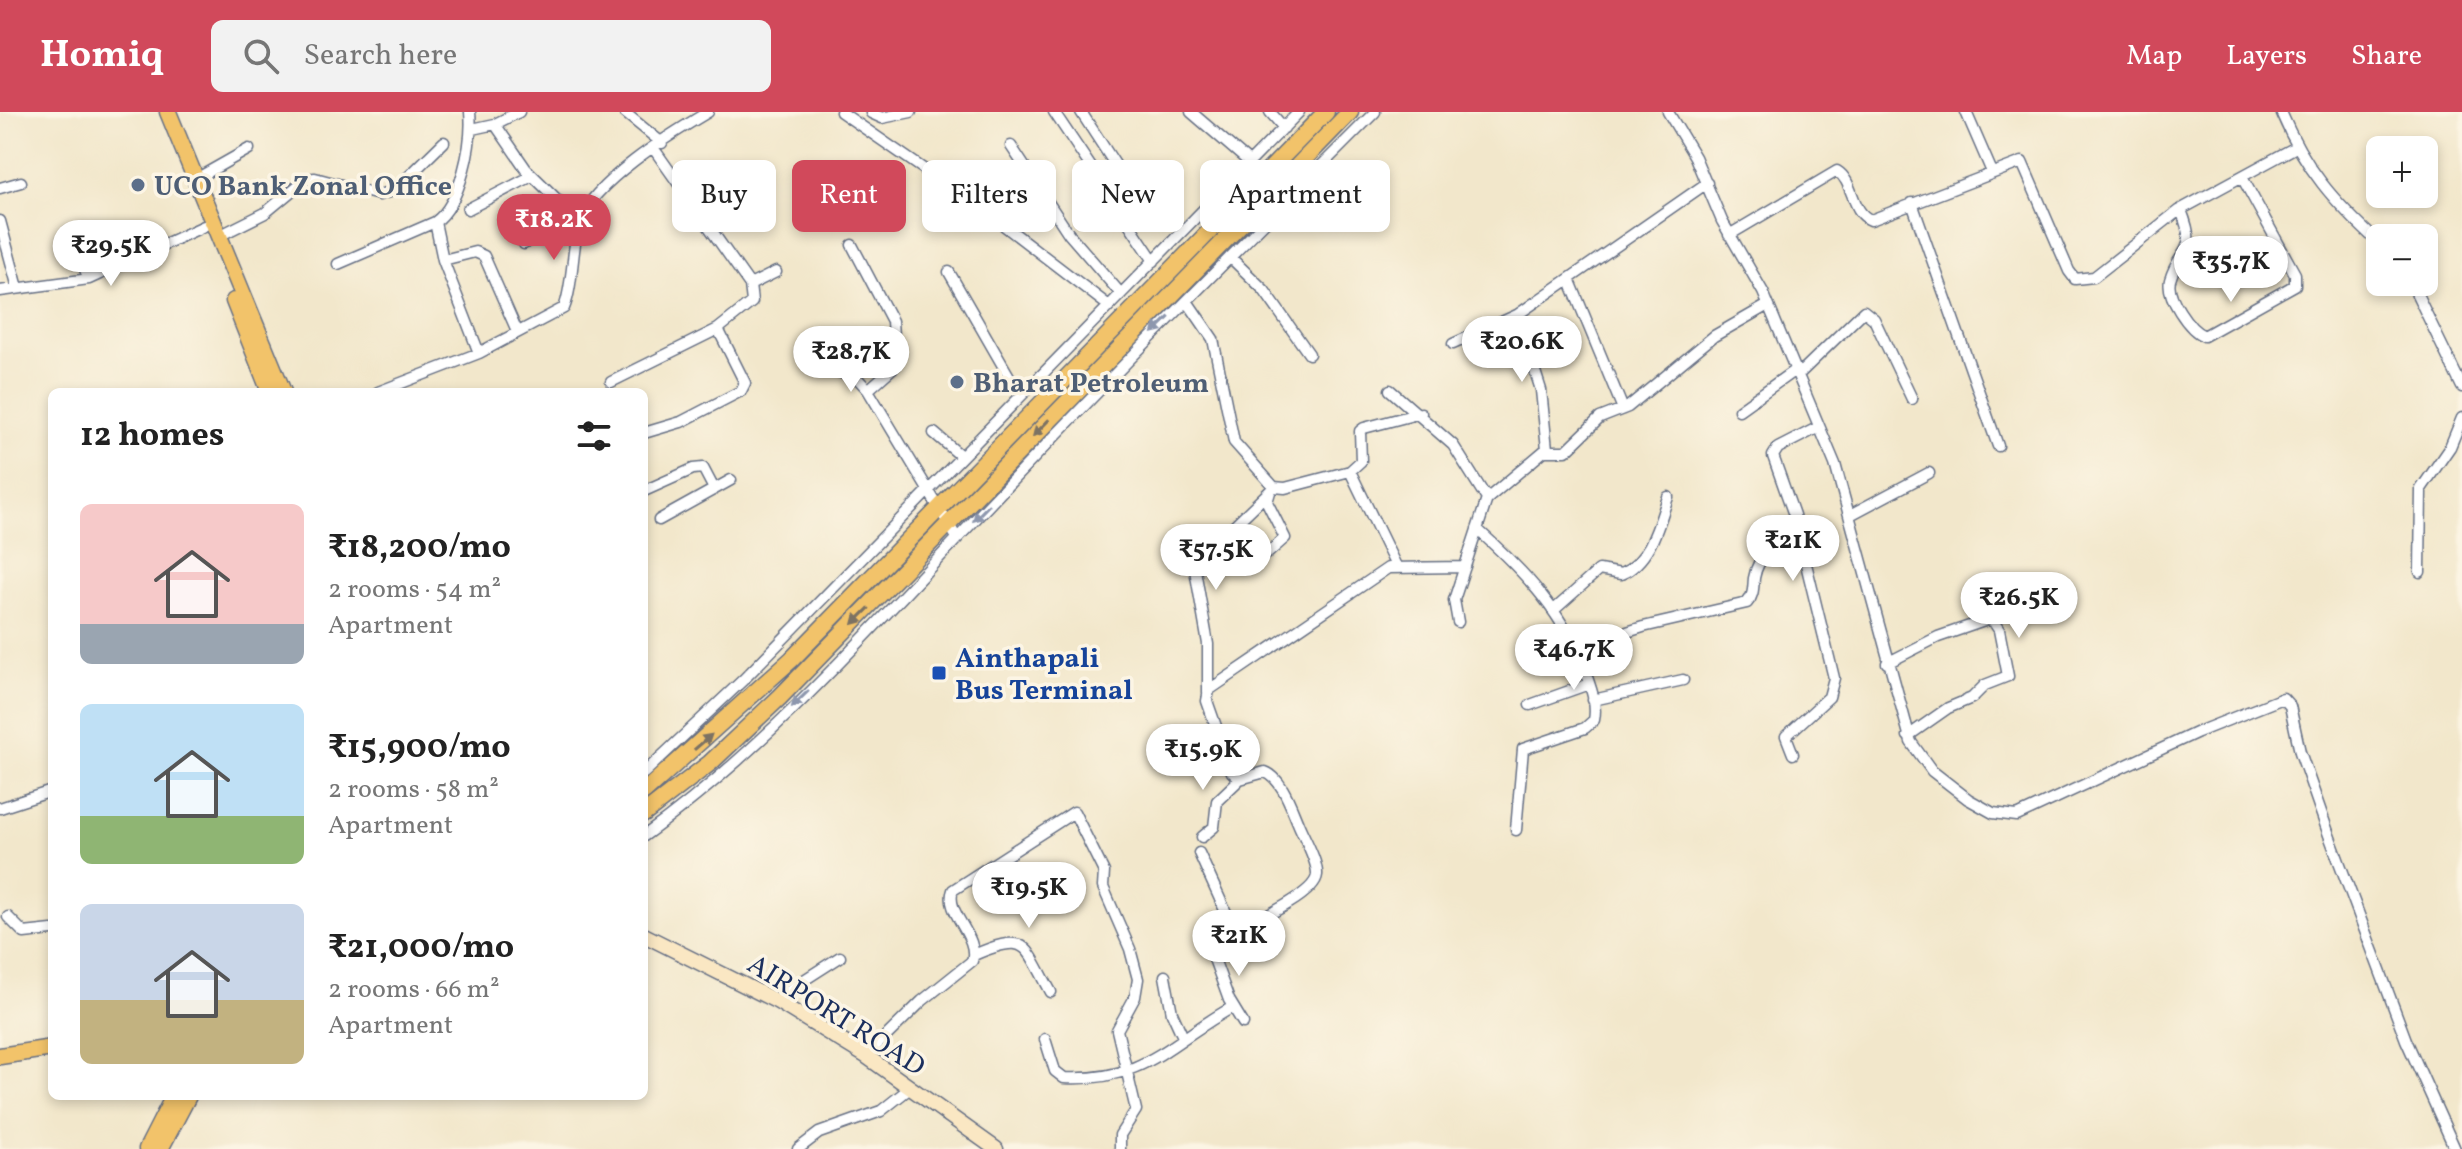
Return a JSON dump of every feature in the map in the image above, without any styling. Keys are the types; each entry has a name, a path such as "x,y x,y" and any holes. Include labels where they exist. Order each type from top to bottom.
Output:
{"main road":[{"path":"156,112 268,388"},
{"path":"168,112 281,388"},
{"path":"648,789 746,704 1326,112"},
{"path":"648,811 710,763 954,530 1350,112"},
{"name":"AIRPORT ROAD","path":"648,937 778,1002 866,1056 996,1149"},
{"path":"0,1056 48,1049"},
{"path":"160,1149 186,1100"},
{"path":"147,1149 171,1102"}],"street":[{"path":"338,264 435,222 460,182 472,129 470,112"},
{"path":"472,129 495,124 519,112"},
{"path":"611,382 718,329 752,302 750,285 658,146 624,112"},
{"path":"388,388 479,353 564,308 580,222 601,190 618,173 708,112"},
{"path":"841,112 993,217 1109,306"},
{"path":"857,124 871,113 882,118 911,112"},
{"path":"1054,112 1154,261"},
{"path":"1081,112 1112,160"},
{"path":"1191,112 1247,160"},
{"path":"1270,112 1284,128"},
{"path":"1251,160 1299,112"},
{"path":"648,833 734,763 954,530 1375,112"},
{"path":"1668,112 1707,183 1729,235 1768,305 1819,427 1850,515 1908,736 1932,771 1968,799 1993,813 2017,816 2198,732 2283,698 2290,706 2309,782 2406,1040 2455,1149"},
{"path":"1966,112 1992,172"},
{"path":"2281,112 2296,147 2327,193 2366,231"},
{"path":"495,124 532,176 580,222"},
{"path":"219,236 265,213 306,179 315,178 379,195 395,190 444,142"},
{"path":"1011,146 1069,234 1121,294"},
{"path":"1729,235 1837,171 1843,175 1865,219 1875,219 2016,162 2026,166 2075,279 2094,277 2181,210 2243,179 2296,147"},
{"path":"196,179 249,149"},
{"path":"468,209 532,176"},
{"path":"2181,210 2188,245 2172,275 2170,289 2190,326 2204,336 2295,285 2295,274 2243,179"},
{"path":"0,188 21,182"},
{"path":"1453,344 1517,315 1707,183"},
{"path":"1912,203 1998,446"},
{"path":"524,244 562,208"},
{"path":"648,769 743,680 1200,213"},
{"path":"0,221 18,288"},
{"path":"435,222 443,260 479,353"},
{"path":"0,291 89,279 204,226"},
{"path":"74,244 89,279"},
{"path":"852,245 892,321 895,366 868,390"},
{"path":"443,260 475,252 484,256 517,331"},
{"path":"1230,257 1264,290 1309,354"},
{"path":"750,285 776,272"},
{"path":"949,272 1014,385 1023,392"},
{"path":"1570,281 1623,409"},
{"path":"2418,296 2462,387"},
{"path":"1187,301 1213,339 1234,442 1274,487 1285,488 1350,471 1361,461 1360,431 1421,413"},
{"path":"1458,622 1454,600 1487,499 1547,449 1566,451 1600,418 1623,409 1714,336 1768,305"},
{"path":"1739,410 1796,372 1864,311 1874,319 1912,399"},
{"path":"1517,315 1541,390 1547,449"},
{"path":"648,432 681,422 741,391 745,383 718,329"},
{"path":"825,367 858,379 868,390 954,530"},
{"path":"1390,390 1421,413 1453,445 1487,499"},
{"path":"2420,572 2421,489 2450,447 2462,418"},
{"path":"1793,754 1786,736 1829,697 1834,685 1798,532 1773,456 1778,448 1819,427"},
{"path":"934,433 961,456"},
{"path":"648,489 693,469 703,468 714,489"},
{"path":"1350,471 1396,566"},
{"path":"1850,515 1929,473"},
{"path":"659,520 731,480"},
{"path":"1249,561 1268,553 1285,538 1267,502 1274,487"},
{"path":"1240,779 1229,766 1208,693 1208,644 1194,564 1274,487"},
{"path":"1554,610 1599,570 1621,574 1632,568 1655,537 1668,497"},
{"path":"1477,529 1515,563 1554,610 1576,648 1596,715 1591,725 1523,749 1516,830"},
{"path":"1576,648 1643,627 1747,603 1753,594 1756,568 1767,552 1777,541 1798,532"},
{"path":"1208,693 1375,575 1396,566 1465,567"},
{"path":"1887,663 1938,637 1987,620 1993,621 1999,630 2008,676 1985,685 1972,698 1948,708 1908,736"},
{"path":"1593,700 1683,680"},
{"path":"1530,705 1589,684"},
{"path":"1202,837 1214,827 1217,801 1240,779 1265,772 1277,780 1317,876 1306,891 1292,901 1209,945 1233,1007 1243,1023"},
{"path":"0,808 48,792"},
{"path":"974,955 951,899 953,890 1074,812 1103,868 1103,887 1127,940 1138,979 1135,997 1117,1030 1136,1110 1120,1135 1120,1149"},
{"path":"1199,853 1234,930"},
{"path":"8,917 24,933 48,930"},
{"path":"866,1056 974,955 1004,942 1019,944 1029,953 1051,992"},
{"path":"778,1002 787,991 840,957"},
{"path":"1165,976 1172,1013 1183,1037"},
{"path":"1045,1039 1055,1071 1064,1078 1126,1072 1160,1058 1183,1037 1233,1007"},
{"path":"798,1149 819,1133 881,1111 910,1088"}],"place":[{"name":"UCO Bank Zonal Office","path":"138,185"},
{"name":"Bharat Petroleum","path":"957,382"},
{"name":"Ainthapali Bus Terminal","path":"939,673"}]}
